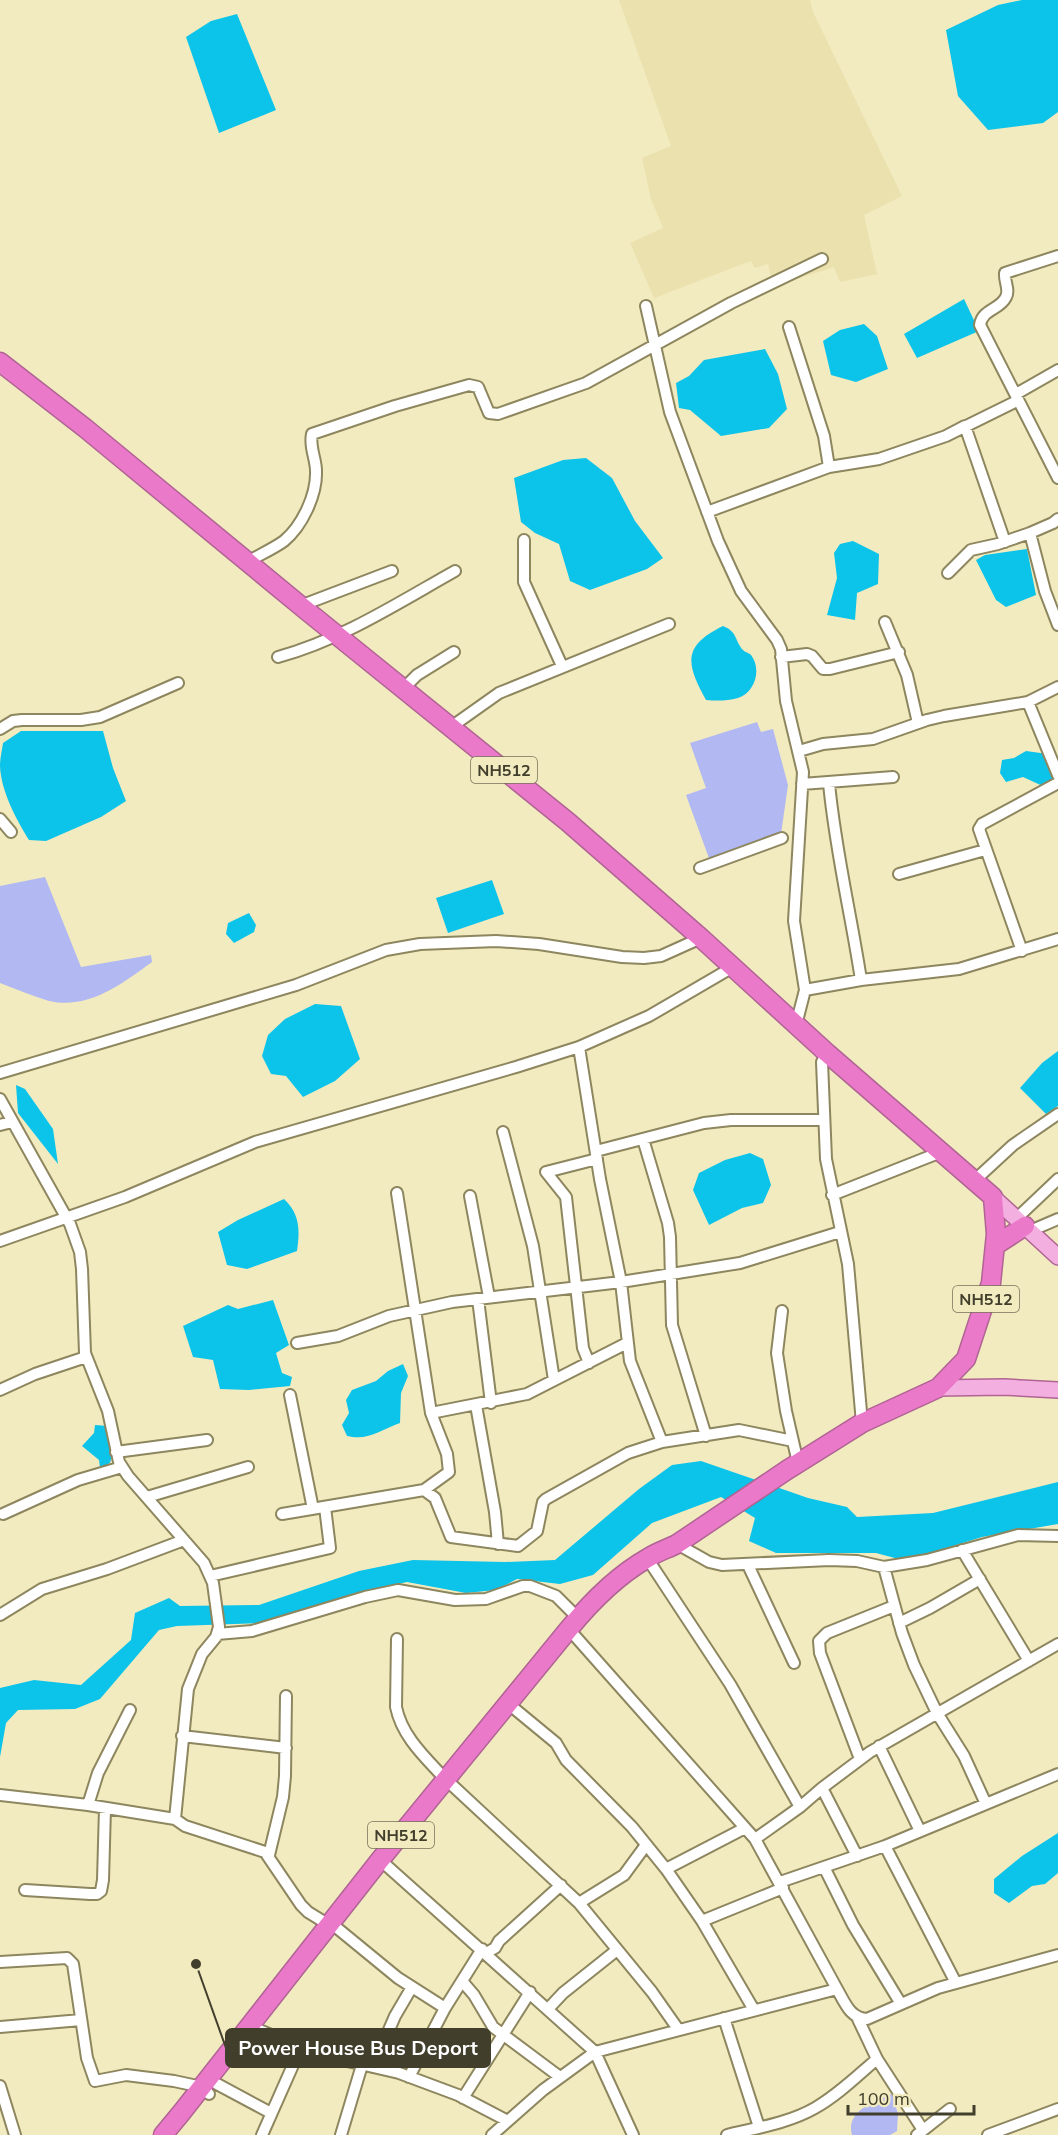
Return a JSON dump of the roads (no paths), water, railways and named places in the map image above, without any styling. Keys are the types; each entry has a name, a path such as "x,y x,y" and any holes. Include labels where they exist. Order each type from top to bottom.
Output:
{"highway":[{"name":"NH512","path":"0,362 85,428 300,606 568,822 701,938 827,1053 993,1197 996,1221 996,1245 991,1283 966,1359 938,1388 862,1423 793,1466 655,1559 647,1558 615,1582 333,1927 175,2135"},
{"path":"996,1245 1024,1226"},
{"name":"NH512","path":"162,2135 210,2088 259,2030 333,1927 387,1866 450,1783 516,1710 577,1627"}],"main road":[{"path":"993,1197 1058,1257"},
{"name":"NH512","path":"938,1388 1004,1387 1058,1390"}],"street":[{"path":"1058,256 1005,273 1007,296 1005,300 983,315 981,320 983,333 1058,478"},
{"path":"247,562 284,541 311,502 316,482 316,464 311,446 312,434 395,406 469,385 478,387 489,413 498,414 586,383 731,303 822,259"},
{"path":"646,306 670,412 718,541 741,591 777,640 781,657 786,701 803,772 794,921 805,990 796,1025"},
{"path":"789,327 821,426 830,467"},
{"path":"1016,394 1058,370"},
{"path":"707,512 830,467 879,459 946,436 1017,401 1016,394"},
{"path":"946,436 965,426 1005,542"},
{"path":"948,573 971,550 1005,542 1055,523"},
{"path":"1030,533 1045,591 1058,625"},
{"path":"524,540 524,582 562,666"},
{"path":"300,606 392,571"},
{"path":"278,657 299,651 336,635 454,571"},
{"path":"885,622 907,675 918,723"},
{"path":"451,727 499,693 669,624"},
{"path":"403,688 417,675 454,652"},
{"path":"781,657 807,654 812,656 823,669 830,669 899,652"},
{"path":"0,729 13,721 81,720 100,717 178,683"},
{"path":"799,751 823,744 873,739 945,716 1028,702 1058,687"},
{"path":"1028,702 1058,775"},
{"path":"802,784 893,777"},
{"path":"829,783 833,826 852,919 861,980"},
{"path":"1022,951 979,829 982,824 1058,783"},
{"path":"0,819 11,832"},
{"path":"700,868 782,838"},
{"path":"899,874 986,850"},
{"path":"0,1073 296,985 386,950 420,944 496,941 539,944 622,957 644,958 661,956 701,938"},
{"path":"805,990 861,980 959,969 1058,939"},
{"path":"0,1241 125,1197 255,1142 579,1047 649,1016 733,967"},
{"path":"579,1047 596,1155 621,1282 630,1361 662,1442"},
{"path":"827,1053 822,1062 826,1159 848,1264 862,1423"},
{"path":"0,1099 67,1217 80,1252 84,1296 83,1343 86,1357 108,1411 116,1452 122,1467 204,1563 212,1579 218,1630 202,1654 188,1689 175,1820"},
{"path":"974,1181 1013,1145 1058,1114"},
{"path":"589,1363 583,1348 566,1197 546,1172 643,1139 704,1123 731,1120 824,1120"},
{"path":"0,1125 12,1122"},
{"path":"502,1132 531,1236 554,1380"},
{"path":"643,1139 668,1223 672,1325 706,1436"},
{"path":"832,1195 941,1152"},
{"path":"1024,1226 1058,1179"},
{"path":"282,1514 424,1490 449,1472 447,1454 431,1413 397,1193"},
{"path":"470,1196 489,1297"},
{"path":"1024,1226 1058,1219"},
{"path":"297,1343 338,1336 390,1316 452,1302 621,1282 740,1263 840,1232"},
{"path":"478,1299 491,1403"},
{"path":"782,1311 777,1353 793,1442 793,1466"},
{"path":"431,1413 491,1403 527,1394 627,1344"},
{"path":"0,1390 35,1374 86,1357"},
{"path":"290,1395 313,1509"},
{"path":"476,1405 495,1512 498,1545"},
{"path":"424,1490 435,1498 451,1537 518,1546 534,1534 540,1525 546,1498 628,1453 662,1442 739,1430 793,1442"},
{"path":"116,1452 207,1440"},
{"path":"3,1514 78,1480 122,1467"},
{"path":"147,1497 248,1467"},
{"path":"212,1579 330,1548 325,1506"},
{"path":"677,1544 709,1562 722,1565 829,1560 857,1561 884,1567 927,1560 1018,1535 1058,1536"},
{"path":"0,1616 42,1589 107,1569 184,1540"},
{"path":"962,1550 1029,1661"},
{"path":"655,1559 800,1807"},
{"path":"748,1565 794,1663"},
{"path":"884,1567 899,1623 914,1665 937,1713 964,1756 986,1804"},
{"path":"899,1623 980,1579"},
{"path":"218,1630 252,1631 365,1597 398,1590 455,1600 486,1599 530,1586 556,1596 577,1627 755,1839 837,1989 858,2019 877,2059 920,2133 950,2109"},
{"path":"860,1759 822,1661 818,1647 819,1641 827,1633 894,1606"},
{"path":"397,1639 396,1707 410,1740 450,1783 579,1903 652,1992 678,2029"},
{"path":"755,1839 879,1746 1058,1644"},
{"path":"269,1855 283,1797 286,1696"},
{"path":"88,1805 98,1773 130,1710"},
{"path":"516,1710 556,1743 566,1760 632,1827 666,1869 702,1921 754,2010"},
{"path":"182,1736 286,1748"},
{"path":"879,1746 920,1831"},
{"path":"702,1921 824,1867 885,1846 1058,1774"},
{"path":"822,1788 857,1856"},
{"path":"0,1795 88,1805 175,1820 185,1826 265,1852 308,1912 333,1927 398,1978 445,2008"},
{"path":"25,1890 90,1894 97,1894 101,1891 105,1808"},
{"path":"666,1869 745,1828"},
{"path":"579,1903 624,1875 646,1845"},
{"path":"885,1846 956,1983"},
{"path":"387,1866 595,2052 633,2135"},
{"path":"824,1867 853,1925 901,2004"},
{"path":"409,2077 445,2008 484,1951 495,1948 561,1885"},
{"path":"548,2009 563,1993 617,1950"},
{"path":"858,2019 867,2019 938,1988 1058,1955"},
{"path":"0,1962 67,1958 73,1964 87,2058 95,2081 126,2076 174,2081 210,2088 271,2113"},
{"path":"462,1981 474,1995 486,2018 501,2035 560,2077"},
{"path":"373,2067 395,2016 412,1987"},
{"path":"492,2135 560,2077 595,2052 837,1989"},
{"path":"463,2098 530,1992"},
{"path":"724,2018 759,2127"},
{"path":"0,2027 81,2020"},
{"path":"259,2030 301,2047 409,2077 463,2098 508,2121"},
{"path":"262,2135 301,2047"},
{"path":"727,2135 800,2115 815,2108 834,2096 877,2059"},
{"path":"341,2135 362,2064"},
{"path":"0,2086 15,2135"},
{"path":"988,2135 1058,2109"}],"place":[{"name":"Power House Bus Deport","path":"196,1964"}]}
